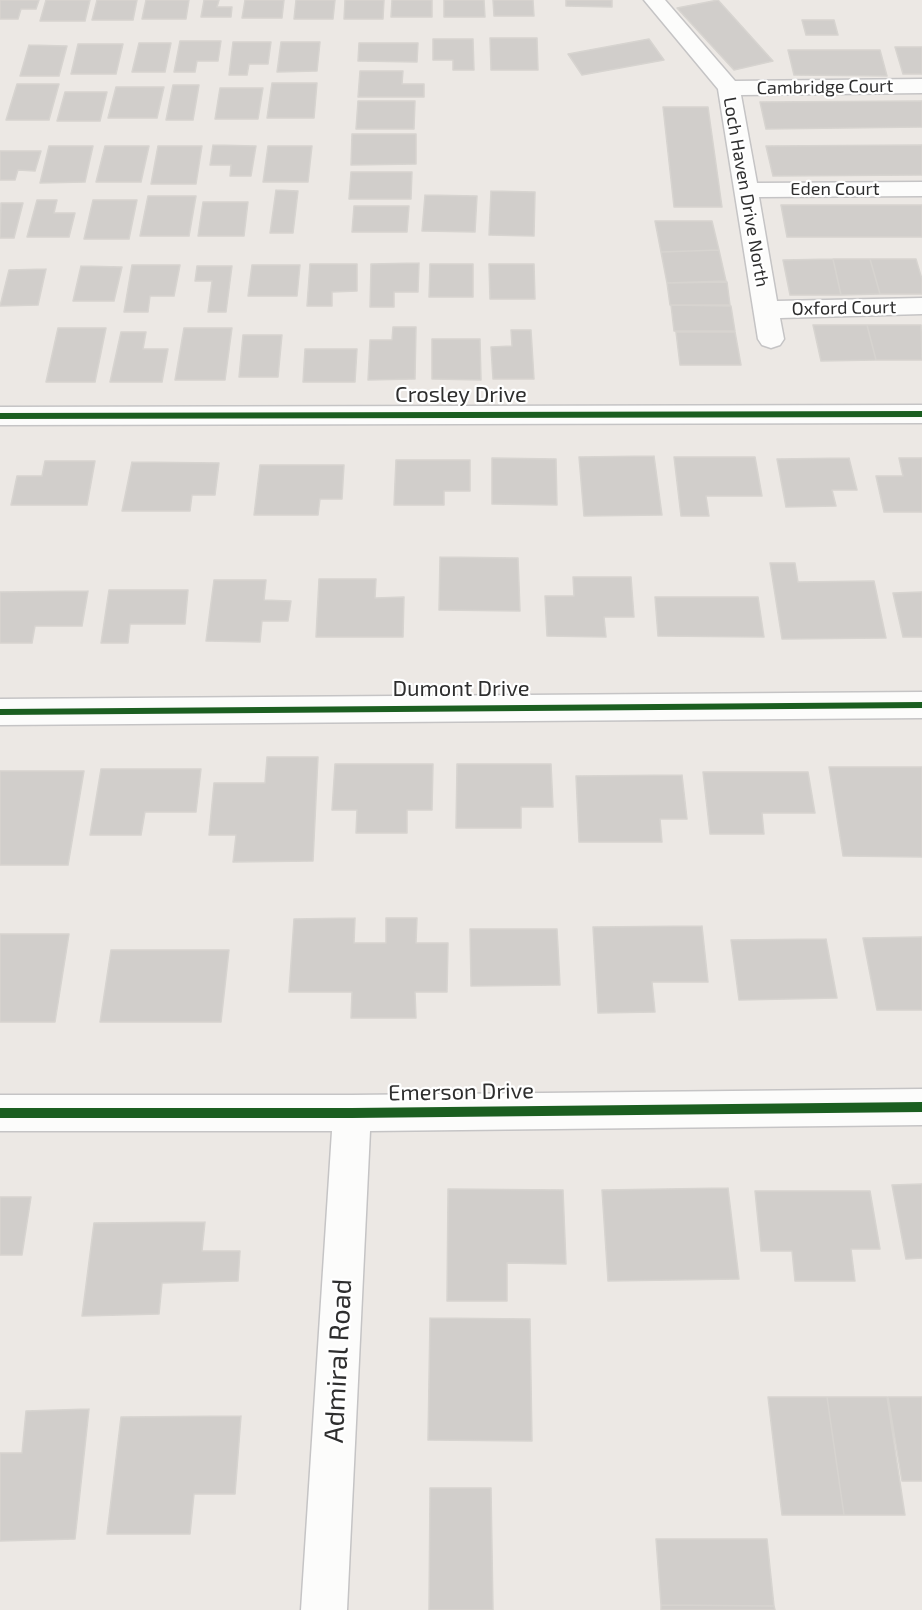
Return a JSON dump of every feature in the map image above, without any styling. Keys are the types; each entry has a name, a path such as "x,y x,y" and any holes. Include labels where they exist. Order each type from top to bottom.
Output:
{"street":[{"name":"Loch Haven Drive North","path":"654,0 729,88 771,339"},
{"name":"Cambridge Court","path":"729,88 922,86"},
{"name":"Eden Court","path":"747,190 922,189"},
{"name":"Oxford Court","path":"766,310 922,306"},
{"name":"Crosley Drive","path":"0,416 922,414"},
{"name":"Dumont Drive","path":"0,712 922,705"},
{"name":"Emerson Drive","path":"0,1113 352,1113 922,1107"},
{"name":"Admiral Road","path":"324,1610 352,1113"}],"building":[{"path":"0,0 39,0 36,9 21,9 18,19 0,19"},
{"path":"46,0 90,0 85,21 40,21"},
{"path":"97,0 137,0 133,20 92,20"},
{"path":"146,0 189,0 186,19 142,19"},
{"path":"204,0 219,0 217,7 232,7 231,17 201,17"},
{"path":"245,0 284,0 282,18 242,18"},
{"path":"296,0 335,0 333,19 294,19"},
{"path":"345,0 384,0 383,19 344,19"},
{"path":"392,0 432,0 432,17 391,17"},
{"path":"444,0 484,0 485,17 444,17"},
{"path":"493,0 533,0 534,16 494,16"},
{"path":"566,0 612,0 612,7 566,6"},
{"path":"718,0 773,61 734,70 677,8"},
{"path":"802,20 834,20 838,35 806,35"},
{"path":"490,38 537,38 538,70 491,70"},
{"path":"433,39 473,39 474,70 453,70 453,60 433,60"},
{"path":"649,39 664,60 582,75 568,54"},
{"path":"180,41 221,41 218,61 197,61 195,72 174,72"},
{"path":"233,42 271,42 268,64 249,64 247,75 229,75"},
{"path":"281,42 320,42 317,71 277,72"},
{"path":"139,43 171,43 165,72 132,72"},
{"path":"359,43 418,43 417,62 358,61"},
{"path":"78,44 123,44 116,74 71,74"},
{"path":"29,45 67,46 59,76 20,76"},
{"path":"895,47 922,47 922,74 903,74"},
{"path":"788,50 880,50 887,76 794,75"},
{"path":"360,71 403,71 402,84 424,84 424,97 358,97"},
{"path":"272,83 317,83 314,118 267,118"},
{"path":"17,84 59,84 49,120 6,120"},
{"path":"173,85 199,85 193,120 166,120"},
{"path":"116,87 164,87 157,118 108,118"},
{"path":"220,88 263,88 258,119 215,119"},
{"path":"65,92 107,92 100,121 57,121"},
{"path":"358,101 415,101 414,129 356,129"},
{"path":"922,101 922,127 766,129 760,102"},
{"path":"663,107 708,107 722,207 674,207"},
{"path":"352,134 416,134 416,164 351,165"},
{"path":"213,145 256,146 251,176 230,176 231,165 210,165"},
{"path":"922,145 922,175 773,176 766,146"},
{"path":"49,146 93,146 85,182 40,183"},
{"path":"105,146 149,146 141,182 96,182"},
{"path":"158,146 202,146 196,184 151,184"},
{"path":"268,146 312,146 308,182 263,182"},
{"path":"0,151 41,151 35,171 18,170 15,180 0,180"},
{"path":"351,172 412,172 411,199 349,199"},
{"path":"276,190 298,191 293,233 270,233"},
{"path":"491,191 535,192 534,236 489,235"},
{"path":"425,195 477,196 475,232 422,231"},
{"path":"148,196 196,196 189,236 140,236"},
{"path":"37,200 57,200 54,213 75,213 69,237 27,237"},
{"path":"93,200 137,200 129,239 84,239"},
{"path":"203,202 248,202 244,236 198,236"},
{"path":"1,203 23,203 14,238 0,238"},
{"path":"781,205 922,205 922,237 787,237"},
{"path":"354,206 409,206 407,232 352,232"},
{"path":"655,221 712,221 719,250 661,252"},
{"path":"719,250 726,281 667,283 661,252"},
{"path":"833,259 870,259 880,294 841,295"},
{"path":"833,259 841,295 790,295 783,260"},
{"path":"870,259 916,259 922,279 922,294 880,294"},
{"path":"419,263 418,292 394,292 394,307 370,307 371,264"},
{"path":"310,264 357,264 357,291 332,292 332,306 307,306"},
{"path":"430,264 473,264 473,297 429,297"},
{"path":"489,264 534,264 535,299 490,299"},
{"path":"132,265 180,265 174,296 150,296 148,312 124,312"},
{"path":"252,265 300,265 297,296 248,296"},
{"path":"81,266 122,267 114,301 73,301"},
{"path":"197,266 232,266 226,312 208,312 212,281 195,281"},
{"path":"46,269 38,305 0,306 9,270"},
{"path":"727,282 730,305 670,305 667,283"},
{"path":"671,305 731,306 735,331 674,331"},
{"path":"813,325 867,325 876,360 821,361"},
{"path":"867,325 921,325 922,360 876,360"},
{"path":"393,327 416,327 415,379 368,380 370,340 392,340"},
{"path":"58,328 106,328 95,382 46,382"},
{"path":"184,328 232,328 225,380 175,380"},
{"path":"511,330 531,330 534,379 493,379 491,347 512,346"},
{"path":"121,332 146,332 143,349 168,349 162,382 110,382"},
{"path":"676,332 735,332 741,365 680,365"},
{"path":"243,335 282,335 278,377 239,377"},
{"path":"432,339 480,339 481,380 432,379"},
{"path":"305,349 357,349 355,382 303,382"},
{"path":"654,456 662,515 584,516 579,457"},
{"path":"674,457 755,457 762,496 706,496 709,516 681,516"},
{"path":"492,458 556,459 557,505 492,504"},
{"path":"849,458 857,490 832,490 836,506 786,507 777,459"},
{"path":"899,458 922,458 922,512 884,512 876,476 903,476"},
{"path":"396,460 470,460 470,491 444,491 444,505 394,505"},
{"path":"45,461 95,461 87,505 11,505 17,476 42,476"},
{"path":"132,462 219,463 215,495 192,495 190,511 122,511"},
{"path":"260,465 344,465 342,499 320,499 318,515 254,515"},
{"path":"440,557 518,558 520,611 439,610"},
{"path":"770,563 795,563 798,582 874,581 886,638 782,639"},
{"path":"573,577 631,577 634,617 604,617 606,637 547,636 545,596 574,596"},
{"path":"319,579 376,579 375,598 404,597 403,637 316,637"},
{"path":"214,580 266,580 264,600 291,601 288,621 262,621 260,642 206,641"},
{"path":"109,590 188,590 185,624 130,624 128,643 101,643"},
{"path":"88,591 82,626 35,626 32,643 0,643 0,592"},
{"path":"922,592 922,637 903,637 893,593"},
{"path":"655,597 758,597 764,637 658,636"},
{"path":"267,757 318,757 313,861 233,862 236,835 209,835 214,783 265,783"},
{"path":"335,764 433,764 432,810 407,810 407,833 356,833 357,810 332,810"},
{"path":"457,764 551,764 553,807 521,807 521,828 456,828"},
{"path":"829,767 922,767 922,857 843,856"},
{"path":"101,769 201,769 196,812 145,812 141,835 90,835"},
{"path":"0,771 84,771 68,865 0,865"},
{"path":"703,772 808,772 815,813 762,813 764,834 710,834"},
{"path":"682,775 687,819 660,819 662,842 579,842 576,776"},
{"path":"355,918 354,943 386,943 386,918 417,918 416,943 448,943 447,992 415,992 416,1018 351,1018 352,992 289,992 294,919"},
{"path":"702,926 708,982 652,982 655,1012 598,1013 593,927"},
{"path":"470,929 557,929 560,985 471,986"},
{"path":"0,934 69,934 55,1022 0,1022"},
{"path":"922,937 922,1010 877,1010 863,938"},
{"path":"826,939 837,998 739,1000 731,940"},
{"path":"111,950 229,950 221,1022 100,1022"},
{"path":"922,1184 922,1258 906,1259 892,1185"},
{"path":"728,1188 739,1279 608,1281 602,1190"},
{"path":"448,1189 563,1190 566,1264 507,1263 507,1301 447,1301"},
{"path":"755,1191 870,1191 880,1249 851,1249 855,1281 795,1281 792,1251 761,1251"},
{"path":"0,1197 31,1197 22,1255 0,1255"},
{"path":"205,1222 202,1251 240,1251 238,1281 162,1283 159,1314 82,1316 94,1223"},
{"path":"430,1318 530,1319 532,1441 428,1440"},
{"path":"768,1397 827,1397 844,1515 782,1515"},
{"path":"827,1397 887,1397 905,1515 844,1515"},
{"path":"888,1397 922,1397 922,1481 902,1481"},
{"path":"89,1409 75,1539 0,1541 0,1453 22,1453 26,1411"},
{"path":"241,1416 235,1494 194,1494 190,1534 107,1534 121,1417"},
{"path":"430,1488 491,1488 493,1610 429,1610"},
{"path":"656,1539 767,1539 774,1606 661,1605"},
{"path":"661,1605 774,1606 775,1610 661,1610"}],"cycle path":[{"path":"0,416 922,414"},
{"path":"0,712 922,705"},
{"path":"0,1113 352,1113 922,1107"}]}
